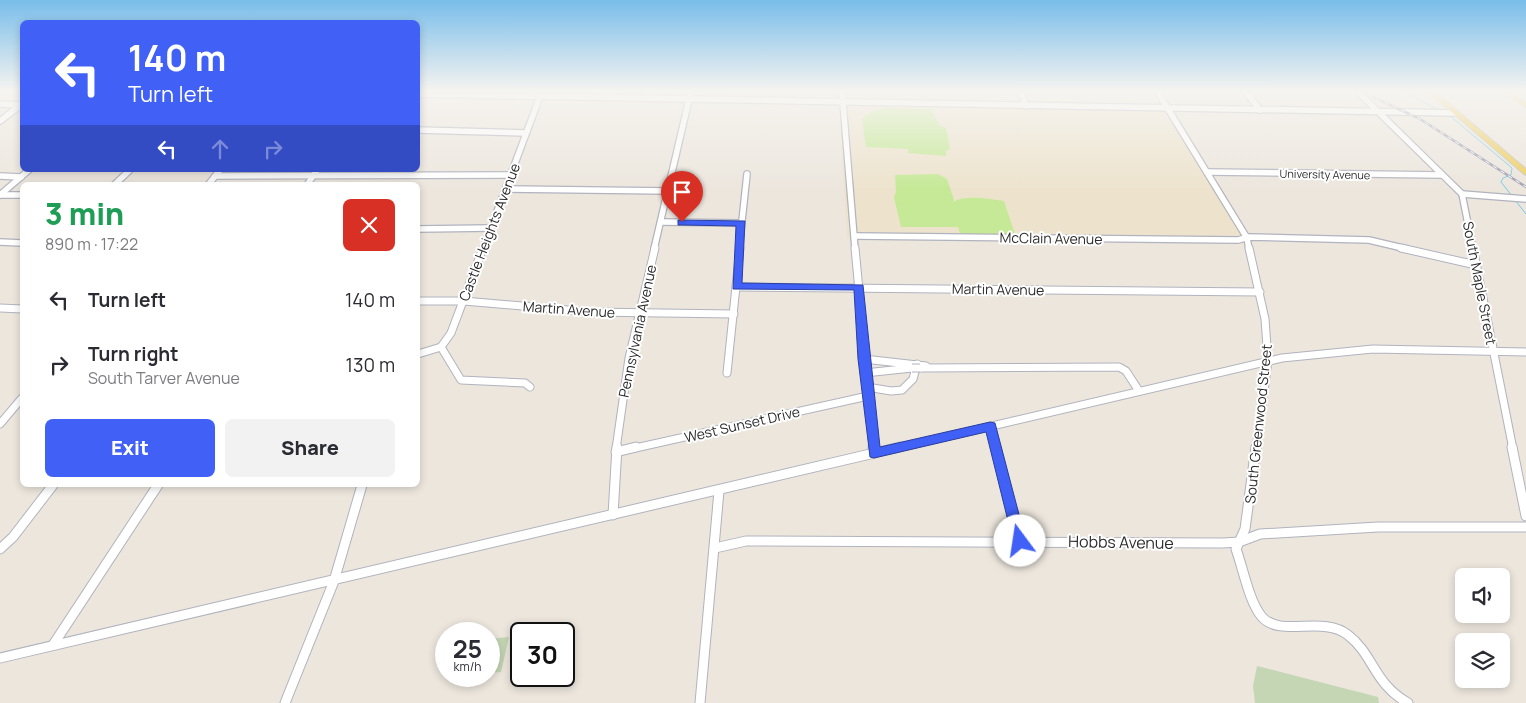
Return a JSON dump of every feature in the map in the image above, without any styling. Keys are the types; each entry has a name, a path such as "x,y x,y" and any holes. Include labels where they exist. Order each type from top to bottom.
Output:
{"main road":[{"path":"1467,124 1525,172"}],"street":[{"name":"Castle Heights Avenue","path":"441,347 452,333 529,124"},
{"name":"Pennsylvania Avenue","path":"613,515 616,452 625,384 684,124"},
{"path":"846,124 865,373 874,453"},
{"name":"South Greenwood Street","path":"1177,124 1246,238 1260,292 1268,337 1268,361 1246,529 1239,542"},
{"path":"1389,124 1462,194 1526,199"},
{"path":"420,130 526,132"},
{"path":"1,195 27,172"},
{"path":"117,182 128,172"},
{"path":"210,182 218,172"},
{"name":"University Avenue","path":"1208,172 1442,175"},
{"path":"215,176 315,173 511,175"},
{"path":"727,373 747,174"},
{"path":"0,176 21,177"},
{"path":"506,189 669,190"},
{"name":"South Maple Street","path":"1462,194 1523,485 1526,516"},
{"path":"1,195 20,195"},
{"path":"662,222 741,223"},
{"path":"420,229 491,228"},
{"name":"McClain Avenue","path":"855,236 1369,240 1476,265"},
{"path":"0,242 20,243"},
{"name":"Martin Avenue","path":"736,287 1260,292"},
{"name":"Martin Avenue","path":"420,301 464,301 567,310 734,314"},
{"path":"0,308 20,308"},
{"path":"420,353 441,347 457,378 461,380 525,383 530,386"},
{"path":"0,658 1268,361 1329,351 1526,352"},
{"path":"864,359 916,367"},
{"path":"865,373 916,367 1119,366 1126,371 1139,391"},
{"path":"867,392 902,390 918,370 916,367"},
{"name":"West Sunset Drive","path":"616,452 867,392"},
{"path":"0,424 20,400"},
{"path":"990,426 1020,541"},
{"path":"0,549 12,537 51,487"},
{"path":"53,645 157,487"},
{"path":"285,703 334,581 361,487"},
{"path":"700,703 719,491"},
{"name":"Hobbs Avenue","path":"715,548 746,541 1239,542 1260,534 1369,528 1526,527"},
{"path":"1239,542 1236,549 1262,618 1280,626 1322,625 1339,630 1358,646 1374,673 1386,688 1408,703"}],"shaded area":[{"path":"840,124 1175,124 1221,193 1246,244 847,239"}],"green space":[{"path":"863,124 938,124 946,128 950,149 946,151 946,156 908,153 908,149 866,147"},
{"path":"938,174 947,179 954,200 952,203 957,200 970,198 1004,201 1015,234 960,234 958,227 901,227 894,197 896,192 895,175"},
{"path":"509,637 500,672 500,638"},
{"path":"1257,666 1378,697 1379,703 1255,703 1253,686"}],"waterway":[{"path":"1459,124 1512,168 1511,175 1503,178 1501,182 1512,196"},
{"path":"1515,200 1526,214"}],"railway":[{"path":"1427,124 1526,187"}],"route":[{"path":"682,222 741,223 736,287 859,287 874,453 990,426 1020,541"}]}
